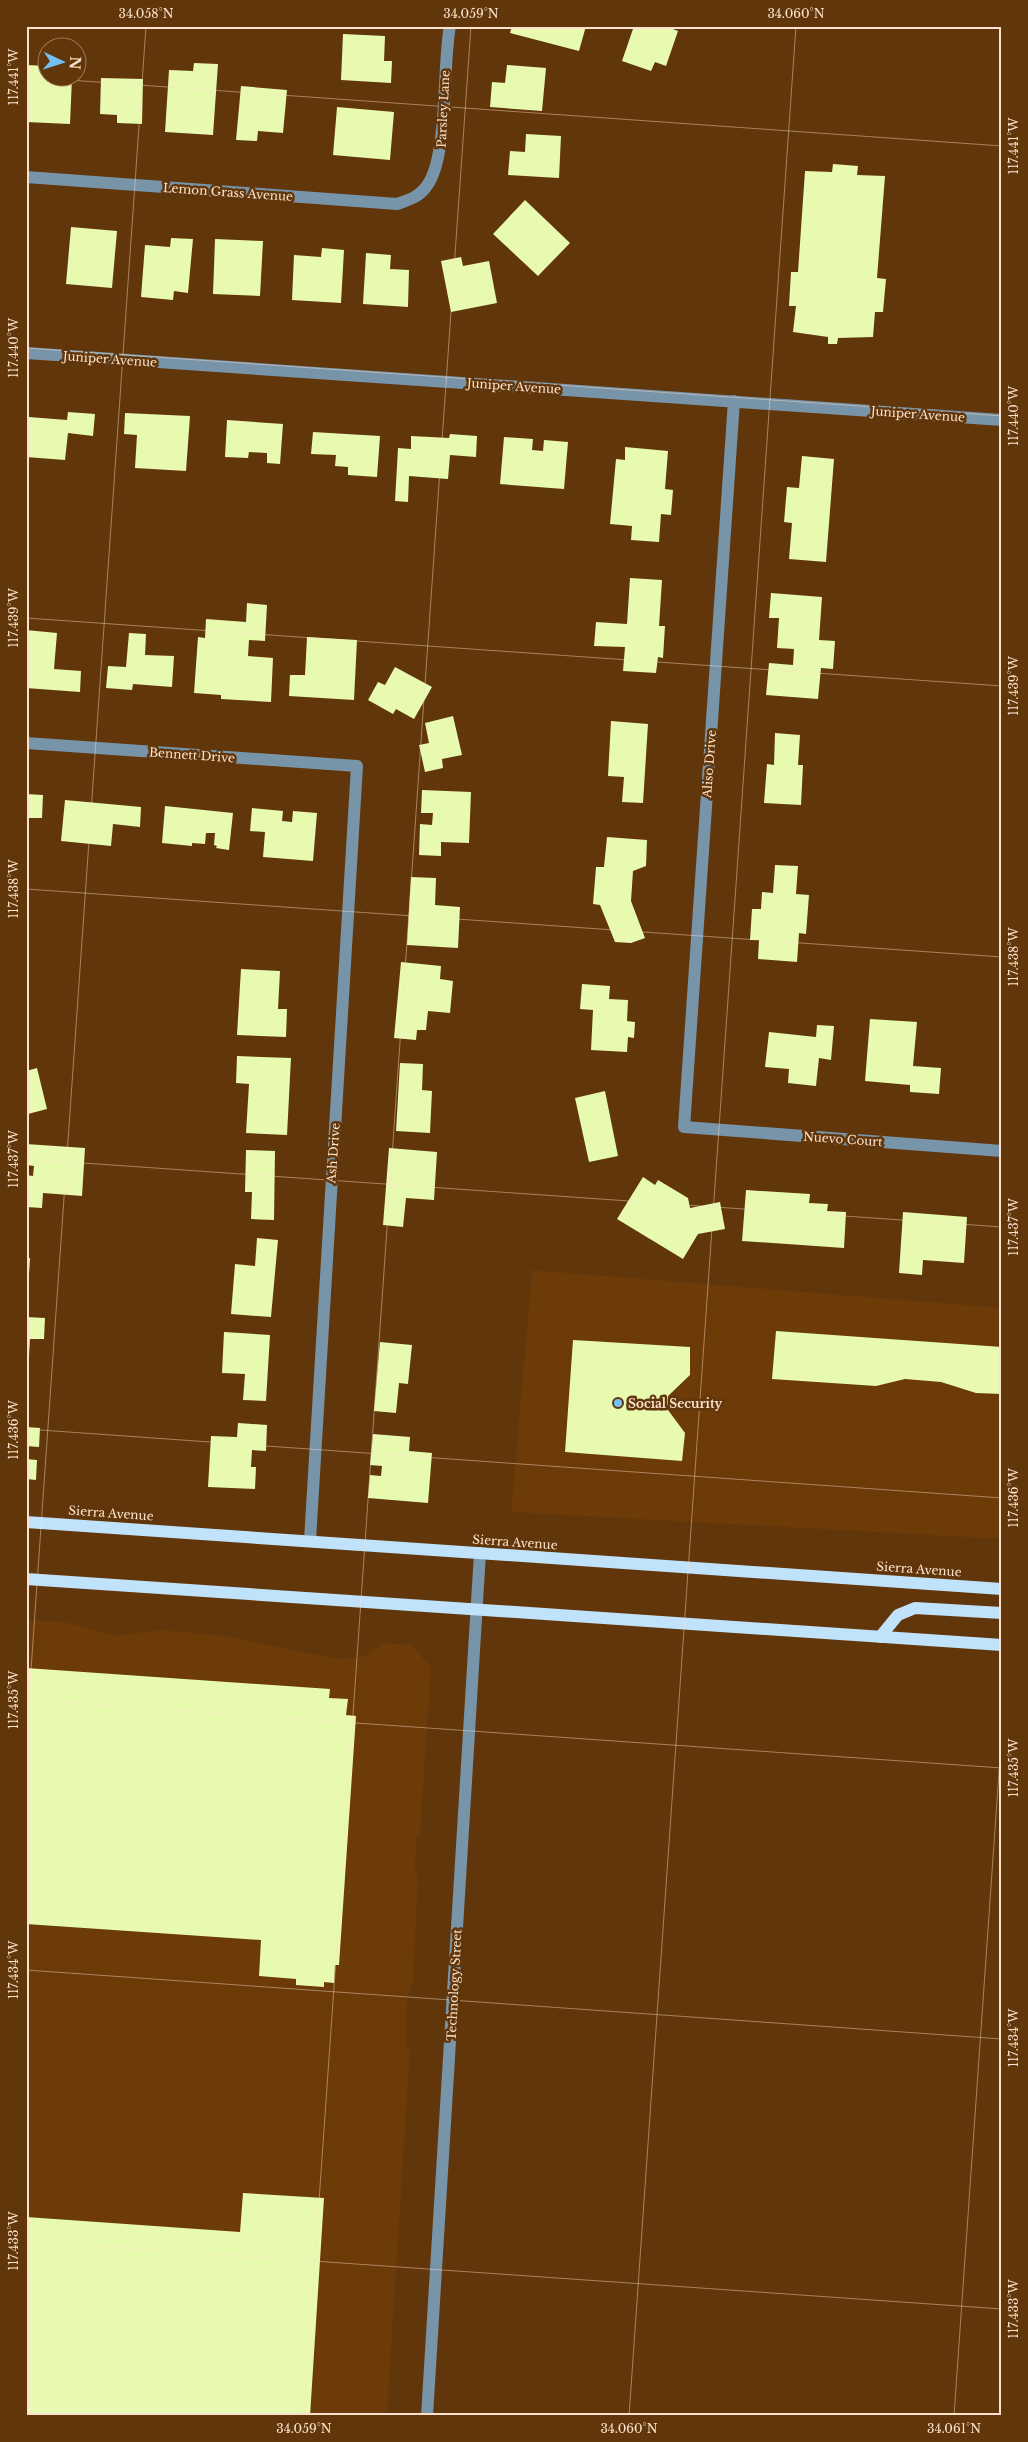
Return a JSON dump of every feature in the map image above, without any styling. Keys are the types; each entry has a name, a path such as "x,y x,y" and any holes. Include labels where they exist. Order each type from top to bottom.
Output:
{"main road":[{"name":"Sierra Avenue","path":"26,1522 1002,1589"},
{"path":"26,1579 1002,1645"},
{"path":"880,1637 898,1615 915,1608 1002,1613"}],"street":[{"name":"Parsley Lane","path":"426,189 434,175 440,156 446,47 450,26"},
{"name":"Lemon Grass Avenue","path":"26,177 397,204 414,198 426,189"},
{"name":"Juniper Avenue","path":"26,353 1002,420"},
{"name":"Aliso Drive","path":"684,1127 734,401"},
{"name":"Bennett Drive","path":"26,743 357,766"},
{"name":"Ash Drive","path":"310,1540 357,766"},
{"name":"Nuevo Court","path":"684,1127 1002,1151"},
{"name":"Technology Street","path":"428,2416 480,1553"}],"shaded area":[{"path":"532,1270 1002,1308 1002,1539 511,1512"},
{"path":"26,1620 65,1622 115,1636 161,1630 225,1636 337,1659 362,1657 384,1643 411,1645 431,1667 420,1833 416,1838 415,1873 418,1876 413,1982 407,1997 406,2046 410,2049 387,2416 26,2416"}],"building":[{"path":"512,26 586,26 579,51 510,33"},
{"path":"634,26 665,26 678,31 666,66 655,62 651,71 622,61"},
{"path":"343,34 385,36 384,61 392,61 391,83 341,80"},
{"path":"194,63 218,64 213,135 165,132 169,70 193,71"},
{"path":"26,65 38,66 38,88 72,88 70,124 26,122"},
{"path":"507,65 546,68 542,111 490,107 492,82 505,83"},
{"path":"101,78 143,79 142,124 117,123 117,115 100,114"},
{"path":"241,86 287,90 283,133 258,131 257,141 236,140"},
{"path":"337,107 394,112 390,160 333,155"},
{"path":"526,134 561,136 559,178 508,175 510,151 525,152"},
{"path":"833,164 858,166 857,175 885,176 877,278 886,279 883,312 875,312 873,337 838,338 837,344 828,344 828,337 793,332 796,306 789,306 791,272 798,272 805,171 832,172"},
{"path":"525,200 570,243 538,276 493,234"},
{"path":"71,227 117,231 112,288 66,284"},
{"path":"171,238 193,239 188,293 174,291 173,300 141,297 145,245 170,247"},
{"path":"215,239 263,241 260,296 213,294"},
{"path":"322,248 344,250 341,303 292,300 294,255 321,257"},
{"path":"366,253 391,255 390,269 409,270 408,307 363,304"},
{"path":"461,257 463,266 489,261 497,303 451,312 441,261"},
{"path":"68,412 95,414 93,436 68,433 65,460 26,457 29,417 67,420"},
{"path":"125,413 190,416 186,471 135,468 137,435 124,434"},
{"path":"227,420 283,424 280,464 267,463 267,453 249,452 248,458 225,457"},
{"path":"313,432 380,436 377,477 348,475 348,467 335,466 336,455 311,454"},
{"path":"450,434 477,436 476,457 450,455 448,479 409,476 408,502 395,501 398,448 411,449 411,436 449,438"},
{"path":"504,437 533,439 532,450 543,451 544,440 568,442 564,489 500,484"},
{"path":"625,447 668,451 665,489 673,490 671,515 661,514 659,542 631,540 632,526 610,524 616,459 625,460"},
{"path":"802,456 834,459 826,562 789,559 792,523 784,522 787,487 799,488"},
{"path":"630,578 662,580 659,626 665,626 663,658 658,657 656,673 623,671 625,647 594,646 596,622 627,624"},
{"path":"771,593 822,597 819,640 835,641 833,669 821,668 818,699 766,695 769,663 793,665 794,649 777,648 779,618 769,618"},
{"path":"247,603 267,605 265,641 249,640 248,656 273,658 271,702 221,699 221,695 194,693 198,637 205,638 206,619 246,622"},
{"path":"26,630 57,633 54,669 81,671 80,692 26,688"},
{"path":"129,633 146,634 145,655 174,656 172,687 133,684 132,690 106,688 108,666 126,667"},
{"path":"307,637 357,640 354,700 289,696 290,675 305,675"},
{"path":"395,667 432,687 414,719 396,709 393,714 368,700 378,682 385,685"},
{"path":"453,716 462,755 442,759 443,768 425,772 419,745 429,743 425,723"},
{"path":"611,721 648,724 643,803 622,802 624,777 608,776"},
{"path":"775,733 800,735 798,765 803,765 801,805 764,803 767,764 774,765"},
{"path":"422,790 471,792 469,843 441,842 441,856 419,855 420,824 432,825 433,813 421,813"},
{"path":"26,794 43,795 42,818 26,818"},
{"path":"65,800 141,807 140,827 113,824 111,846 61,841"},
{"path":"165,806 233,813 229,850 216,848 217,846 214,845 215,833 206,833 205,844 192,843 192,846 162,843"},
{"path":"252,808 283,811 282,821 292,822 293,811 317,813 313,861 263,857 265,832 250,831"},
{"path":"607,837 647,840 646,866 633,871 631,901 645,938 631,943 615,942 600,905 593,904 596,867 604,867"},
{"path":"775,865 798,866 796,894 809,895 806,934 799,933 797,962 758,959 759,940 750,940 752,909 761,909 762,892 773,893"},
{"path":"411,877 436,878 435,905 460,907 458,948 407,945"},
{"path":"401,962 441,966 440,979 453,981 450,1013 428,1011 426,1030 417,1030 416,1040 394,1038"},
{"path":"241,969 280,971 278,1009 287,1009 286,1037 237,1035"},
{"path":"582,984 610,986 609,999 628,1000 627,1021 635,1022 634,1038 628,1037 627,1052 591,1050 593,1010 580,1009"},
{"path":"870,1019 917,1022 913,1066 941,1068 939,1094 910,1092 910,1085 865,1081"},
{"path":"817,1025 834,1026 831,1060 819,1058 816,1086 788,1083 789,1069 765,1067 769,1032 816,1037"},
{"path":"237,1056 291,1058 287,1135 246,1133 249,1084 236,1083"},
{"path":"400,1063 423,1064 422,1090 432,1091 430,1133 396,1131"},
{"path":"37,1068 47,1109 28,1114 29,1122 26,1123 26,1071"},
{"path":"605,1091 618,1156 589,1162 575,1098"},
{"path":"26,1144 85,1148 82,1196 43,1193 42,1208 26,1207 26,1175 33,1176 34,1166 26,1165"},
{"path":"389,1148 437,1152 434,1200 406,1198 403,1227 383,1225"},
{"path":"246,1150 275,1151 274,1220 251,1219 252,1192 245,1192"},
{"path":"643,1177 655,1185 658,1180 688,1198 690,1208 720,1202 725,1229 698,1234 683,1259 617,1219"},
{"path":"746,1190 810,1194 809,1203 828,1204 827,1211 846,1212 844,1248 742,1241"},
{"path":"903,1212 967,1217 964,1263 923,1260 922,1275 899,1273"},
{"path":"257,1238 278,1240 271,1317 231,1314 235,1264 255,1266"},
{"path":"26,1258 30,1258 28,1291 26,1291"},
{"path":"26,1317 45,1318 44,1339 30,1339 28,1372"},
{"path":"776,1331 1002,1347 1002,1394 976,1393 941,1382 905,1379 876,1386 772,1379"},
{"path":"224,1332 270,1335 266,1401 243,1400 245,1374 222,1373"},
{"name":"Social Security","path":"573,1340 690,1347 690,1375 668,1396 668,1410 685,1433 682,1461 565,1452"},
{"path":"380,1342 412,1345 408,1384 399,1383 396,1413 374,1411"},
{"path":"238,1423 267,1425 266,1451 252,1450 251,1467 256,1467 255,1489 208,1487 211,1436 237,1437"},
{"path":"26,1427 40,1428 39,1447 26,1446"},
{"path":"373,1434 410,1437 409,1451 432,1453 428,1503 368,1498 370,1475 381,1476 382,1466 370,1465"},
{"path":"26,1459 37,1460 36,1480 26,1479"},
{"path":"26,1668 330,1689 329,1698 348,1699 346,1715 356,1716 339,1965 335,1965 334,1983 324,1982 324,1987 296,1985 296,1979 259,1976 261,1940 26,1924"},
{"path":"243,2193 324,2198 310,2416 26,2416 26,2217 240,2232"}],"place":[{"name":"Social Security","path":"618,1403"}]}
